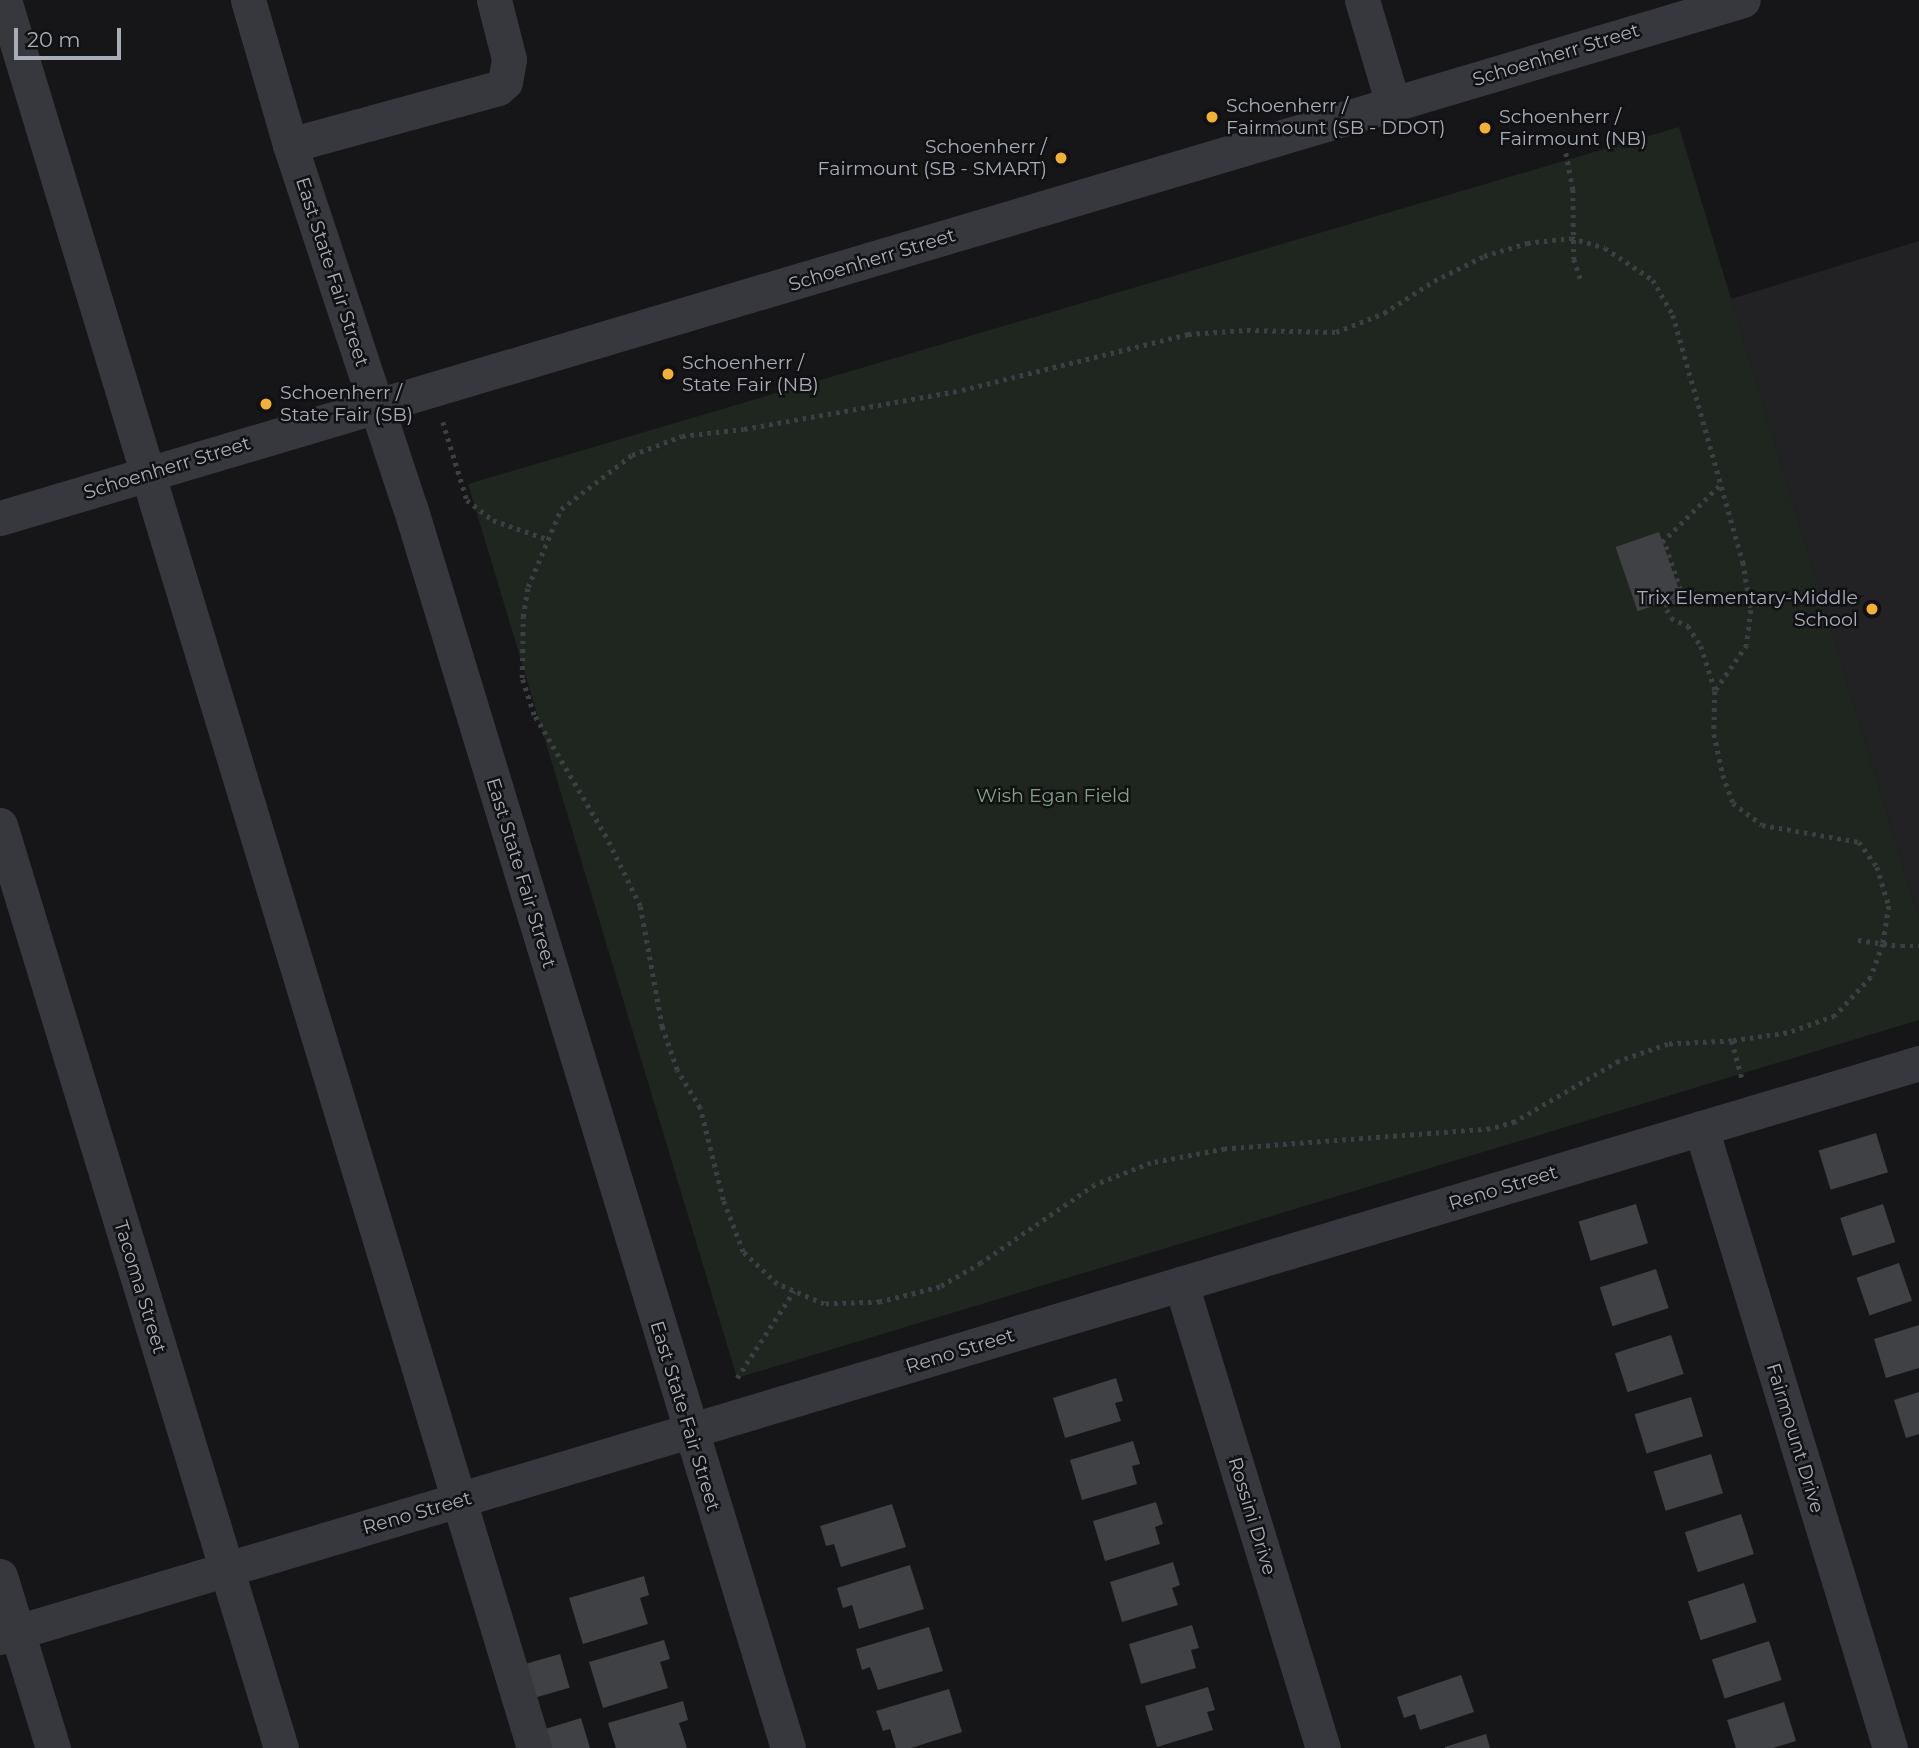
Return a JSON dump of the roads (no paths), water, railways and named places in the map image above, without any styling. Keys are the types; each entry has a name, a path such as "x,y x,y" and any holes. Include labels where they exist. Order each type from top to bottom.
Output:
{"street":[{"path":"5,0 146,475 534,1748"},
{"name":"East State Fair Street","path":"248,0 290,145 410,507 788,1748"},
{"path":"290,145 498,88 509,69 509,59 494,0"},
{"path":"1362,0 1393,104"},
{"name":"Schoenherr Street","path":"0,518 1743,0"},
{"name":"Tacoma Street","path":"0,825 281,1748"},
{"name":"Reno Street","path":"9,1634 1919,1063"},
{"name":"Fairmount Drive","path":"1701,1128 1890,1748"},
{"name":"Rossini Drive","path":"1181,1284 1323,1748"},
{"path":"0,1576 9,1634 52,1748"}],"place":[{"name":"Schoenherr / Fairmount (SB - DDOT)","path":"1212,117"},
{"name":"Schoenherr / Fairmount (NB)","path":"1485,128"},
{"name":"Schoenherr / Fairmount (SB - SMART)","path":"1061,158"},
{"name":"Schoenherr / State Fair (NB)","path":"668,374"},
{"name":"Schoenherr / State Fair (SB)","path":"266,404"},
{"name":"Trix Elementary-Middle School","path":"1872,609"}],"park label":[{"name":"Wish Egan Field","path":"1053,796"}]}
